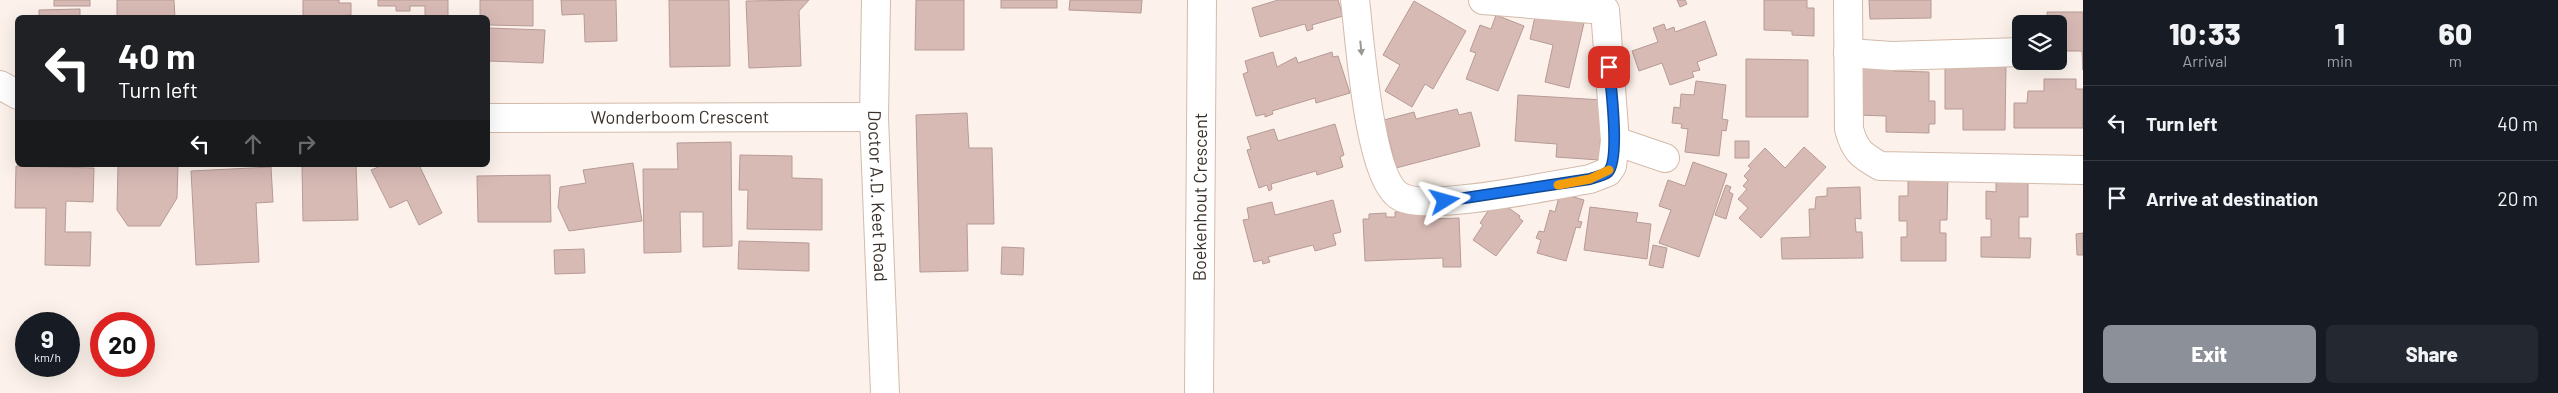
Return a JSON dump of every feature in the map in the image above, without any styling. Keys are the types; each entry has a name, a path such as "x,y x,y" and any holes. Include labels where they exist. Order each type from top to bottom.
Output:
{"street":[{"name":"Doctor A.D. Keet Road","path":"876,0 874,117 885,393"},
{"name":"Boekenhout Crescent","path":"1199,393 1202,0"},
{"path":"1355,0 1374,140 1387,182 1399,196 1414,202 1445,201 1590,179 1608,172 1612,166 1615,141 1605,5 1483,0"},
{"path":"1848,0 1848,109 1853,144 1862,156 1880,166 2083,170"},
{"path":"1848,53 1892,56 2012,52"},
{"path":"0,85 15,93"},
{"name":"Wonderboom Crescent","path":"490,118 874,117"},
{"path":"1615,141 1665,158"}],"building":[{"path":"54,0 90,0 90,6 54,6"},
{"path":"117,0 174,0 175,15 117,15"},
{"path":"303,0 339,0 339,3 351,3 351,15 303,15"},
{"path":"378,0 448,0 448,15 425,15 425,6 410,6 410,11 396,11 396,6 378,6"},
{"path":"480,0 533,0 533,26 490,25 490,15 480,15"},
{"path":"561,0 616,0 617,41 585,42 584,14 562,15"},
{"path":"669,0 729,0 730,66 670,67"},
{"path":"809,0 799,11 801,66 749,68 746,1"},
{"path":"916,0 964,0 964,50 915,50"},
{"path":"1001,0 1057,0 1057,8 1001,8"},
{"path":"1070,0 1142,0 1141,13 1069,10"},
{"path":"1278,0 1338,0 1343,16 1312,25 1313,29 1307,31 1305,24 1260,37 1252,8"},
{"path":"1677,0 1685,0 1687,4 1680,7"},
{"path":"1764,0 1807,0 1807,8 1814,8 1814,36 1792,35 1792,31 1764,30"},
{"path":"1869,0 1931,0 1931,18 1870,19"},
{"path":"1414,1 1466,31 1433,89 1425,84 1412,107 1385,91 1400,65 1383,55"},
{"path":"80,9 80,15 39,15 39,10"},
{"path":"1536,12 1584,23 1569,88 1545,82 1553,45 1530,39"},
{"path":"2047,12 2083,12 2083,70 2082,51 2067,51 2067,15 2047,15"},
{"path":"1496,15 1524,26 1498,91 1466,79 1476,53 1470,51 1480,25 1491,29"},
{"path":"1705,21 1717,55 1697,62 1700,70 1692,72 1694,77 1670,85 1662,63 1639,71 1632,51 1658,42 1653,28 1664,24 1666,30 1674,27 1675,32"},
{"path":"490,28 545,30 543,63 490,61"},
{"path":"1273,52 1277,67 1296,57 1298,63 1332,52 1333,57 1338,56 1350,93 1316,103 1315,98 1272,111 1273,114 1265,117 1265,114 1256,116 1243,74 1248,72 1245,61"},
{"path":"1893,58 1893,71 1929,72 1929,101 1935,101 1935,124 1929,124 1929,133 1886,132 1886,116 1857,115 1857,67"},
{"path":"1746,59 1808,60 1808,117 1746,117"},
{"path":"1945,60 2006,65 2005,130 1963,130 1963,109 1945,109"},
{"path":"2044,79 2076,79 2076,89 2083,89 2083,128 2014,128 2014,103 2027,103 2028,91 2044,91"},
{"path":"1696,81 1726,85 1722,119 1728,120 1726,131 1722,130 1719,156 1685,152 1688,129 1681,128 1682,124 1672,123 1674,107 1680,108 1681,94 1694,95"},
{"path":"1518,95 1603,100 1599,160 1556,157 1557,144 1515,141"},
{"path":"1457,109 1459,115 1471,112 1480,146 1396,168 1384,120 1414,112 1416,119"},
{"path":"967,113 969,148 992,148 994,224 967,224 968,271 920,272 916,115"},
{"path":"1335,124 1344,155 1340,157 1343,167 1317,175 1316,171 1271,184 1272,189 1269,191 1267,185 1259,188 1247,150 1251,149 1247,137 1274,129 1278,141"},
{"path":"1735,141 1749,141 1749,158 1735,158"},
{"path":"731,142 732,246 703,247 703,212 680,212 681,252 644,253 643,169 678,169 677,143"},
{"path":"1804,147 1826,167 1761,238 1739,218 1748,208 1738,199 1747,189 1743,186 1748,180 1744,176 1751,168 1748,166 1765,148 1785,168"},
{"path":"740,155 792,156 792,178 822,179 822,230 747,229 748,190 739,190"},
{"path":"1693,162 1727,174 1699,257 1659,243 1671,210 1659,206 1668,180 1685,186"},
{"path":"633,163 642,221 569,231 558,207 560,187 586,183 583,170"},
{"path":"16,167 94,168 93,202 66,201 65,232 91,232 90,266 45,265 46,208 15,208"},
{"path":"118,167 178,167 177,198 160,226 128,226 117,210"},
{"path":"271,167 273,202 256,203 259,262 196,265 191,171"},
{"path":"302,167 356,167 358,220 303,221"},
{"path":"378,167 420,167 442,213 419,225 407,200 390,208 371,170"},
{"path":"550,175 551,222 478,222 477,176"},
{"path":"1908,175 1948,175 1947,220 1940,220 1940,233 1946,233 1946,261 1901,261 1901,237 1907,237 1907,221 1899,221 1899,196 1908,196"},
{"path":"1996,181 2028,182 2028,217 2019,217 2019,238 2031,238 2030,258 1981,257 1981,237 1991,237 1991,219 1986,219 1986,191 1996,192"},
{"path":"1726,185 1731,187 1729,192 1733,194 1726,219 1715,215"},
{"path":"1860,187 1861,219 1855,218 1856,232 1862,232 1863,258 1782,259 1781,238 1810,237 1809,209 1815,209 1816,197 1827,196 1827,188"},
{"path":"1560,193 1584,200 1578,221 1582,222 1580,228 1576,227 1566,261 1537,253 1541,240 1536,238 1539,231 1544,232 1550,210 1555,212"},
{"path":"1496,199 1520,216 1519,218 1523,221 1496,256 1473,240 1483,225 1480,223"},
{"path":"1333,200 1341,232 1333,234 1336,245 1315,251 1313,245 1268,257 1270,262 1263,264 1262,260 1254,262 1243,220 1249,219 1247,208 1272,202 1275,215"},
{"path":"1590,207 1638,213 1636,222 1651,224 1647,259 1584,250"},
{"path":"1429,210 1430,219 1459,218 1461,267 1443,267 1443,258 1365,261 1363,219 1369,219 1369,214 1386,213 1386,217 1395,217 1395,212"},
{"path":"2083,233 2083,255 2077,255 2076,234"},
{"path":"739,241 809,243 809,271 738,269"},
{"path":"1653,245 1667,248 1663,268 1649,265"},
{"path":"1002,247 1024,248 1023,275 1001,274"},
{"path":"584,249 585,273 555,274 554,250"}],"slow traffic":[{"path":"1558,185 1590,179 1602,175 1609,170"}],"route":[{"path":"1445,201 1590,179 1608,172 1612,166 1615,141 1609,67"}]}
